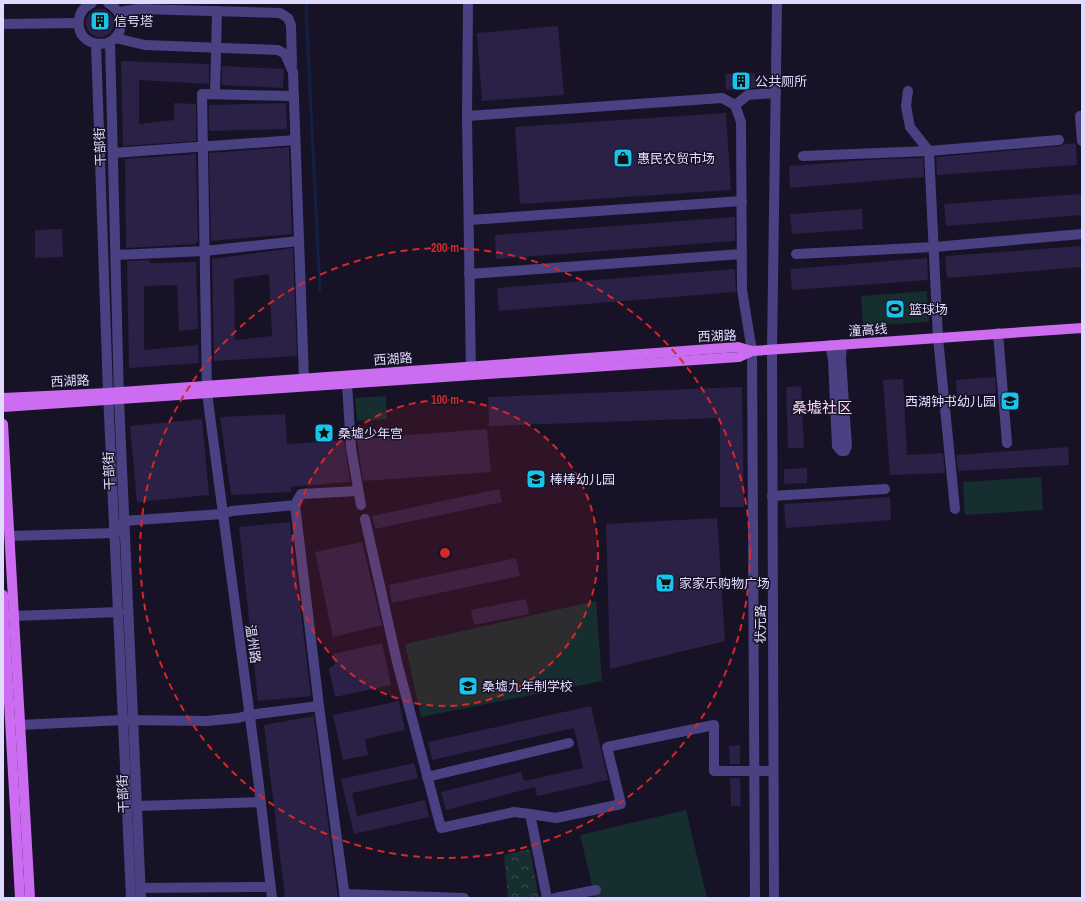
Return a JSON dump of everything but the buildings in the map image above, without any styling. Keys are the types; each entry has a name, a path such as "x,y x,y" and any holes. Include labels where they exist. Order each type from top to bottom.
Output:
{"main road":[{"name":"潼高线","path":"752,351 1082,328"},
{"name":"西湖路","path":"3,398 119,396 304,379 739,357 752,351"},
{"name":"西湖路","path":"207,389 347,384 471,371"},
{"name":"西湖路","path":"3,407 108,396"},
{"path":"3,424 14,616 11,725 30,898"},
{"path":"3,595 20,898"}],"street":[{"path":"92,3 83,9 78,23 83,37 96,44 103,44 112,40 144,46 278,50 285,54 293,72"},
{"path":"108,3 115,7 119,12 138,9 182,7 217,11 280,13 288,18 291,25 304,379"},
{"path":"468,3 467,116 471,371"},
{"name":"状元路","path":"774,898 772,350 777,3"},
{"path":"217,11 215,94 294,96"},
{"name":"干部街","path":"119,12 121,26 119,32 112,40 113,153 119,396 124,521 131,898"},
{"path":"3,24 78,23"},
{"name":"干部街","path":"96,44 108,396 119,612 137,806 140,893"},
{"path":"908,91 906,106 910,127 930,151 938,338 955,509"},
{"path":"467,116 722,98 735,105 748,95 776,92"},
{"name":"温州路","path":"215,94 202,94 207,389 272,898"},
{"name":"状元路","path":"735,105 741,122 742,290 752,351 754,898"},
{"path":"1082,116 1080,116 1082,141"},
{"path":"113,153 295,140"},
{"path":"803,156 930,151 1059,140"},
{"path":"469,220 742,201"},
{"path":"796,254 934,247 1082,234"},
{"path":"116,255 204,251 299,241"},
{"path":"469,274 742,254"},
{"path":"998,333 1007,443"},
{"path":"830,345 833,359 837,446 841,451 845,451 847,446 841,359 842,344"},
{"path":"347,384 351,448 360,505"},
{"path":"772,496 884,489"},
{"path":"358,490 301,494 295,505 318,706 344,896 464,898"},
{"path":"10,536 115,533 124,521 222,514 232,510 295,505"},
{"path":"366,520 397,662 441,828 514,812 556,818 621,804 607,747 714,725 714,771 773,771"},
{"path":"14,616 119,612"},
{"path":"11,725 128,720 207,721 318,706"},
{"path":"427,777 569,743"},
{"path":"137,806 260,802"},
{"path":"530,814 547,898"},
{"path":"140,893 270,887"},
{"path":"555,898 596,890"}],"green space":[{"name":"篮球场","path":"927,291 929,322 863,326 861,296"},
{"path":"386,396 387,419 357,421 355,398"},
{"path":"1041,477 1043,510 965,515 963,482"},
{"path":"596,601 602,681 421,717 405,644"},
{"path":"686,810 707,898 595,898 580,835"},
{"path":"530,849 539,898 508,898 504,855"}],"waterway":[{"path":"308,3 306,8 320,291"}],"place":[{"name":"信号塔","path":"100,21"},
{"name":"公共厕所","path":"741,81"},
{"name":"惠民农贸市场","path":"623,158"},
{"name":"篮球场","path":"895,309"},
{"name":"西湖钟书幼儿园","path":"1010,401"},
{"name":"桑墟少年宫","path":"324,433"},
{"name":"棒棒幼儿园","path":"536,479"},
{"name":"家家乐购物广场","path":"665,583"},
{"name":"桑墟九年制学校","path":"468,686"}],"district":[{"name":"桑墟社区","path":"822,407"}]}
